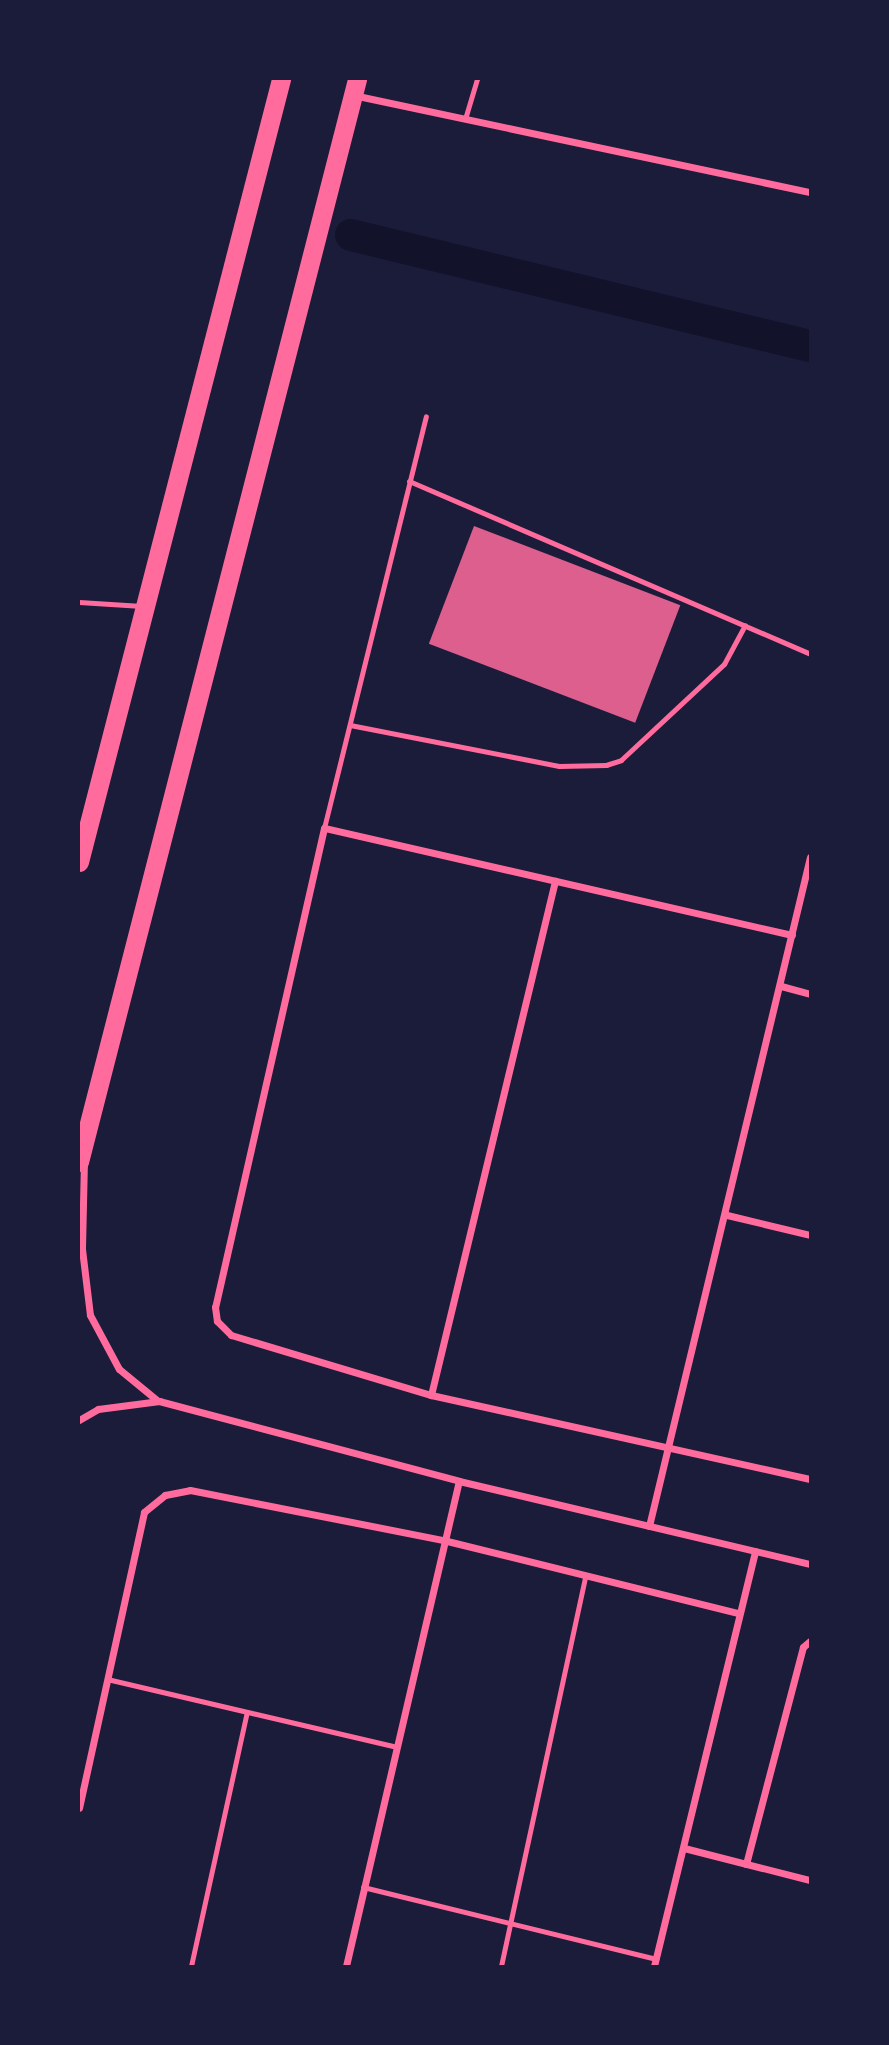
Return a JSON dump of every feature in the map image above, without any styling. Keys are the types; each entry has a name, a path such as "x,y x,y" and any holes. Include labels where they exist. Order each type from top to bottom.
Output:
{"highway":[{"path":"79,862 281,79"},
{"path":"79,1162 355,87"}],"street":[{"path":"355,87 466,119 810,192"},
{"path":"792,935 324,828 215,1307 217,1321 231,1335 431,1395 810,1479"},
{"path":"649,1526 727,1215 810,856"},
{"path":"431,1395 555,881"},
{"path":"781,986 810,994"},
{"path":"85,1139 82,1249 90,1315 119,1369 159,1401"},
{"path":"727,1215 810,1235"},
{"path":"79,1420 99,1409 159,1401 459,1481 810,1564"},
{"path":"346,1966 459,1481"},
{"path":"79,1808 145,1512 165,1495 190,1490 447,1541 738,1613"},
{"path":"655,1963 755,1551"},
{"path":"746,1864 803,1647 810,1641"},
{"path":"684,1848 810,1880"}],"lane":[{"path":"466,119 477,79"},
{"path":"324,828 426,416"},
{"path":"409,481 810,654"},
{"path":"79,602 145,606"},
{"path":"350,725 559,766 606,765 621,760 724,664 744,625"},
{"path":"501,1966 585,1577"},
{"path":"107,1679 397,1747"},
{"path":"191,1966 247,1712"},
{"path":"363,1887 510,1922 655,1963"}],"building":[{"path":"474,526 680,605 635,723 429,644"}],"waterway":[{"path":"351,235 810,346"}]}
